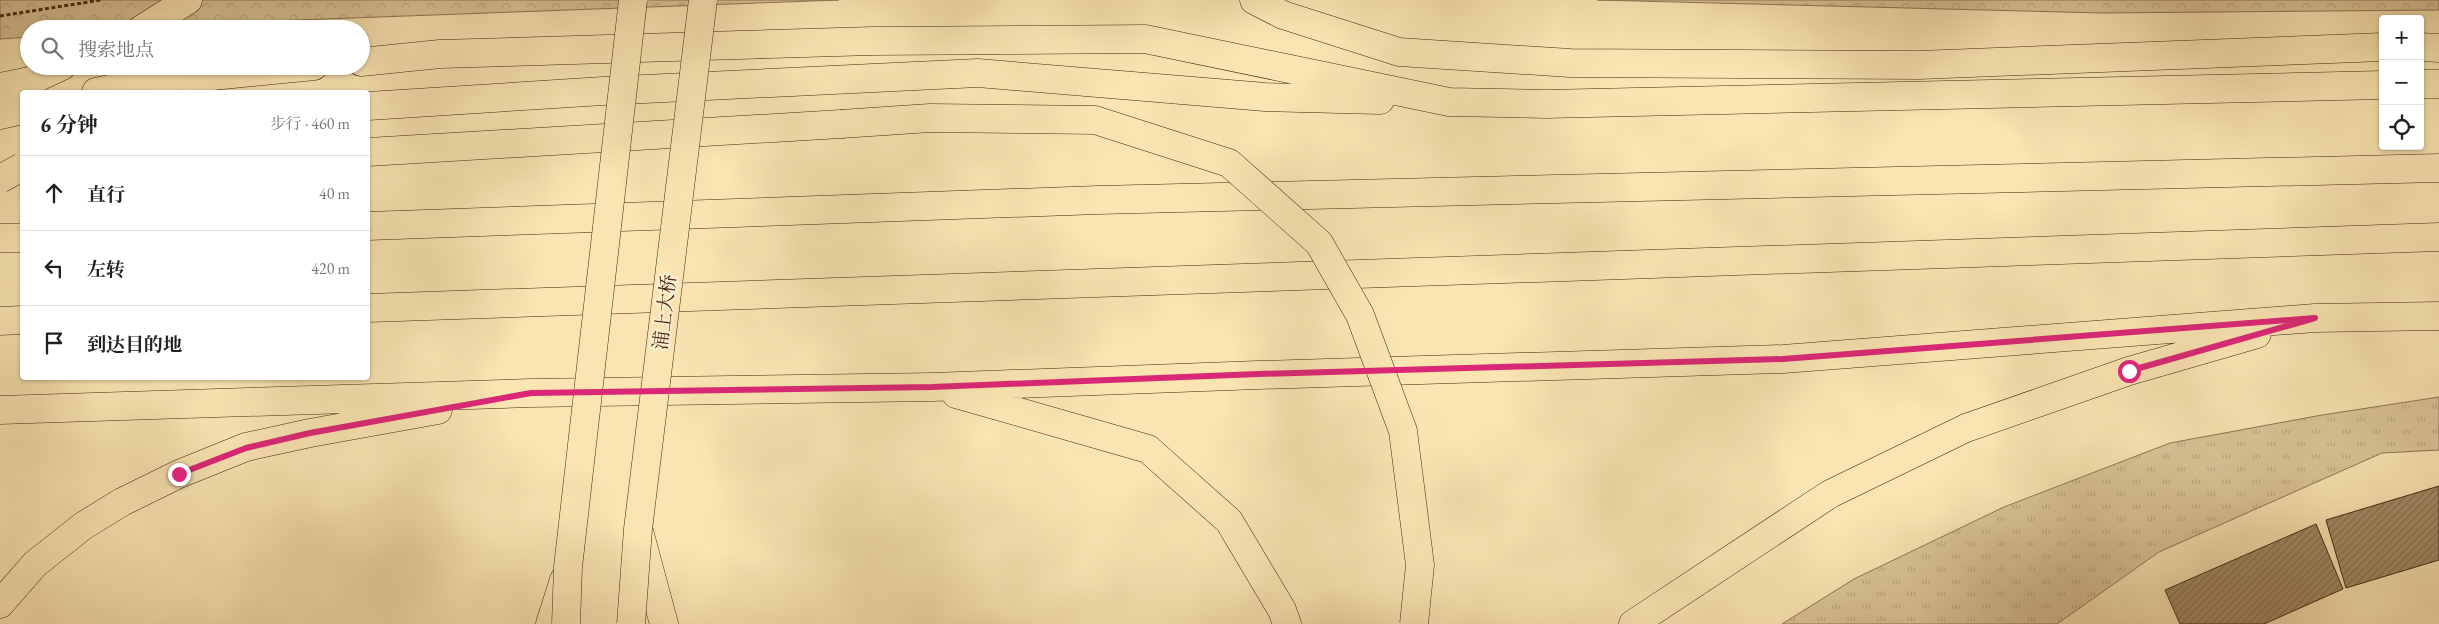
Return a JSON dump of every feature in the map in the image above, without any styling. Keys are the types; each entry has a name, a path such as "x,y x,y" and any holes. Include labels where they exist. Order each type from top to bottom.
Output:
{"main road":[{"path":"156,20 188,0"},
{"path":"566,624 568,567 633,0"},
{"name":"浦上大桥","path":"631,624 638,529 703,0"},
{"path":"1254,0 1283,15 1400,52 1570,63 1919,65 2379,47"},
{"path":"370,61 450,53 872,41 1146,38 1449,102"},
{"path":"2424,47 2439,48"},
{"path":"370,106 978,73 1264,97 1546,104 2379,85"},
{"path":"0,87 30,81 43,75"},
{"path":"105,90 133,84 224,75"},
{"path":"2424,84 2439,84"},
{"path":"0,115 20,110"},
{"path":"370,152 930,118 1094,120 1229,163 1319,243 1360,315 1403,431 1420,565 1414,624"},
{"path":"0,178 20,168"},
{"path":"370,226 1098,200 2439,168"},
{"path":"0,178 20,175"},
{"path":"370,308 2439,237"},
{"path":"0,238 20,238"},
{"path":"0,410 531,393 932,387 1258,374 1783,359 2315,318 2439,316"},
{"path":"1633,624 1830,494 1966,428 2129,371 2315,318"},
{"path":"0,320 20,320"},
{"path":"932,387 1148,449 1229,521 1282,610 1287,624"},
{"path":"0,604 35,564 83,526 122,502 162,482 237,451 310,433 531,393"},
{"path":"638,529 664,624"},
{"path":"550,624 568,567"}],"path":[{"path":"0,16 102,0"}],"green space":[{"path":"0,0 839,0 298,20 20,20 20,38 0,39"},
{"path":"1597,0 2439,0 2439,10 2101,13"},
{"path":"2439,397 2439,450 2382,453 2159,552 2057,624 1782,624 1854,579 2004,507 2170,443 2322,415"}],"building":[{"path":"2439,486 2439,560 2346,588 2326,520"},
{"path":"2316,524 2343,589 2264,624 2180,624 2165,590"}],"route":[{"path":"179,474 246,448 310,433 531,393 932,387 1258,374 1783,359 2315,318 2129,371"}]}
